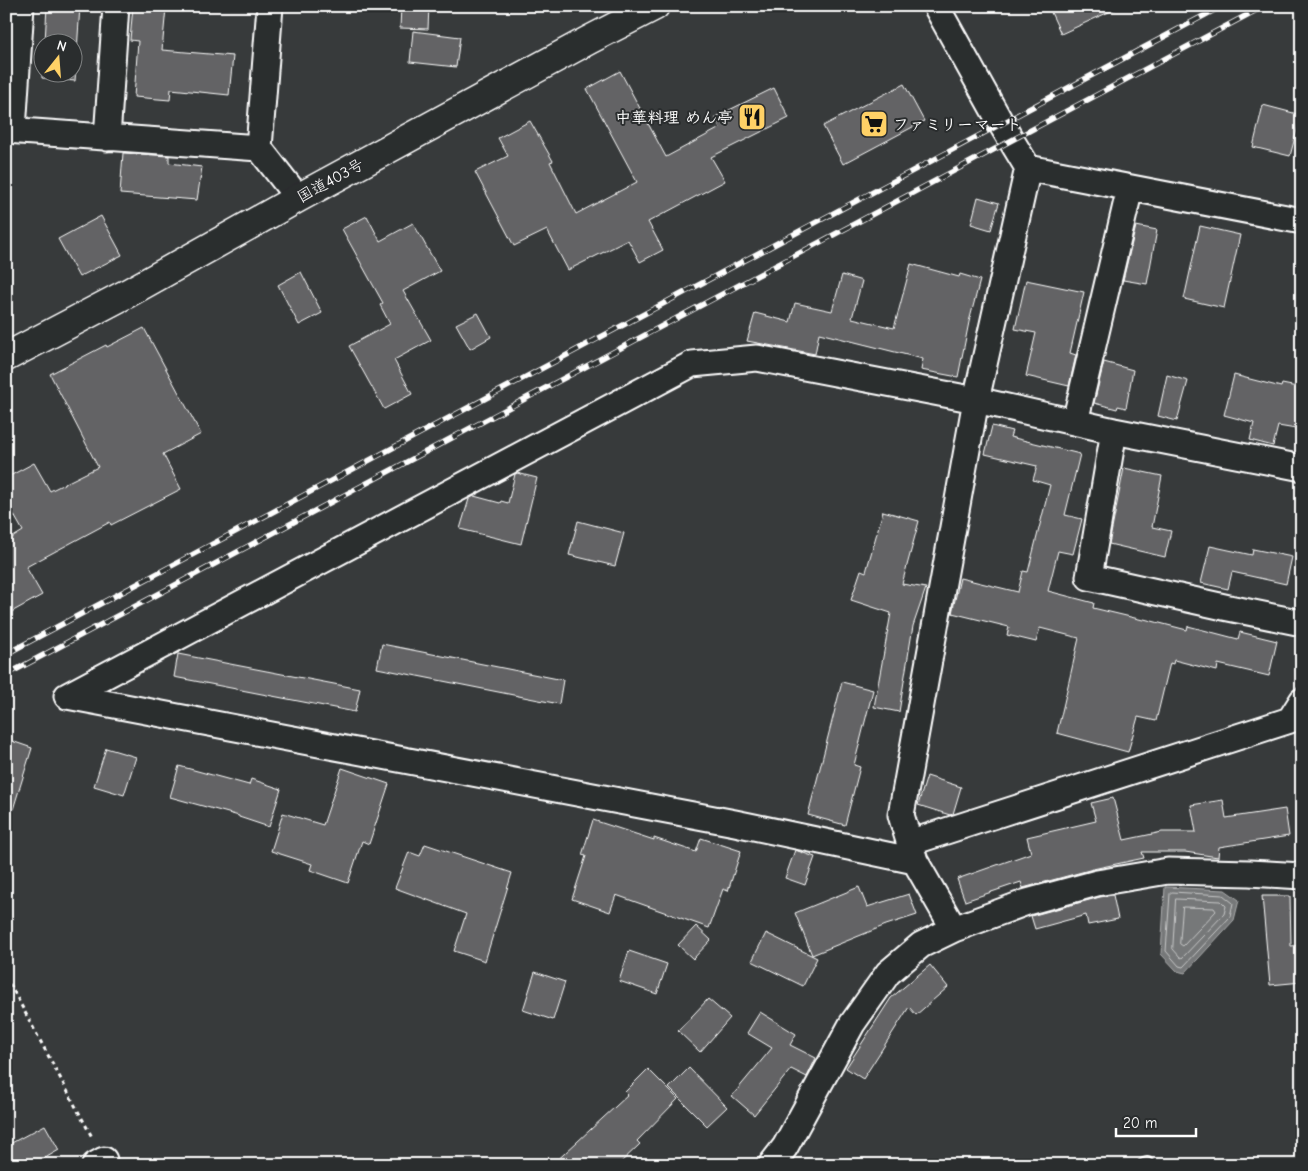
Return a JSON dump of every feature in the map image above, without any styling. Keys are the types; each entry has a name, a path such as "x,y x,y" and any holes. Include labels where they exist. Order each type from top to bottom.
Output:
{"highway":[{"name":"国道403号","path":"6,357 128,293 298,198 655,6"}],"street":[{"path":"21,6 10,130 259,148"},
{"path":"107,138 116,6"},
{"path":"270,6 259,148 298,198"},
{"path":"936,6 1028,168 976,400 901,815 912,852 954,929"},
{"path":"1028,168 1302,221"},
{"path":"1075,422 1130,188"},
{"path":"1302,468 1114,431 976,400 757,358 692,364 67,696 735,823 912,852 1290,720 1302,701"},
{"path":"1114,431 1089,577 1302,623"},
{"path":"771,1165 785,1147 852,1024 888,973 921,945 954,929 1027,902 1097,883 1168,871 1302,876"}],"path":[{"path":"6,977 100,1162"}],"water":[{"path":"1165,887 1225,890 1239,900 1234,920 1185,973 1177,971 1161,954"}],"building":[{"path":"47,6 80,6 78,32 46,32"},
{"path":"133,6 166,8 162,50 233,56 229,95 171,89 170,100 134,97 138,41 130,40"},
{"path":"401,6 429,6 428,29 400,28"},
{"path":"1048,6 1122,6 1061,34"},
{"path":"413,31 460,37 456,67 410,62"},
{"path":"620,71 666,157 720,128 715,117 774,88 789,118 711,157 725,181 648,222 663,250 640,262 628,240 568,270 547,230 514,246 475,172 508,156 498,138 530,121 553,161 550,162 576,214 637,182 587,89"},
{"name":"ファミリーマート","path":"904,84 924,121 843,164 823,126"},
{"path":"1263,105 1301,115 1290,156 1253,147"},
{"path":"123,153 169,156 169,163 202,167 197,200 120,194"},
{"path":"978,197 999,203 991,230 971,224"},
{"path":"101,216 122,255 79,277 58,239"},
{"path":"367,216 380,241 413,223 440,271 403,291 431,340 394,360 412,394 384,409 349,346 390,324 380,305 383,303 342,229"},
{"path":"1136,226 1157,230 1147,284 1123,280"},
{"path":"1200,226 1240,235 1224,308 1184,299"},
{"path":"911,264 959,277 960,274 980,280 958,377 921,370 923,359 819,333 815,354 747,341 755,313 790,322 795,303 832,311 842,275 862,281 852,318 894,328"},
{"path":"301,272 322,313 299,325 278,285"},
{"path":"1026,280 1084,292 1070,353 1076,355 1069,386 1026,376 1036,333 1015,329"},
{"path":"478,313 491,337 470,349 456,324"},
{"path":"144,328 201,434 163,454 181,489 111,525 110,522 26,567 42,595 6,615 6,533 10,539 23,531 6,501 6,478 34,463 50,491 98,467 50,374"},
{"path":"1104,362 1133,370 1126,408 1118,406 1117,409 1094,403"},
{"path":"1167,375 1188,381 1177,421 1158,416"},
{"path":"1234,375 1281,387 1282,384 1302,388 1302,430 1278,426 1273,446 1250,440 1254,423 1224,415"},
{"path":"992,426 1012,431 1010,437 1080,454 1065,515 1082,519 1073,554 1058,551 1048,591 1094,603 1093,608 1187,630 1188,626 1238,639 1240,632 1277,641 1269,676 1218,664 1217,671 1174,660 1173,664 1170,663 1156,721 1138,717 1128,752 1057,733 1079,638 1040,628 1036,642 1007,635 1009,627 952,613 960,578 1018,592 1023,571 1028,572 1050,485 1033,480 1037,466 985,454"},
{"path":"1124,468 1162,476 1152,527 1171,531 1165,557 1109,544"},
{"path":"515,474 537,478 521,544 460,529 469,499 474,496 500,503 501,501 508,503"},
{"path":"883,511 919,521 902,584 926,588 913,626 899,712 874,707 891,613 851,600 861,570 866,572"},
{"path":"578,521 624,533 615,566 569,555"},
{"path":"1210,546 1252,555 1253,549 1292,557 1286,584 1232,572 1228,589 1201,583"},
{"path":"382,644 563,680 559,704 377,668"},
{"path":"178,654 360,689 355,712 174,677"},
{"path":"842,682 873,690 854,765 860,767 845,825 808,815"},
{"path":"6,739 32,748 11,816 6,815"},
{"path":"106,748 136,757 124,795 94,786"},
{"path":"179,766 249,785 251,779 281,789 269,827 239,816 170,797"},
{"path":"342,768 389,784 369,844 362,841 348,883 310,870 312,864 271,851 283,813 323,825"},
{"path":"927,776 961,787 953,814 950,815 918,805"},
{"path":"1113,798 1124,840 1162,832 1196,832 1191,805 1223,800 1226,818 1285,809 1289,836 1219,847 1218,857 1185,852 1142,852 1144,858 1093,869 1023,888 1021,882 965,901 957,879 1031,853 1027,837 1096,821 1091,803"},
{"path":"593,820 696,852 701,838 741,851 728,891 723,889 709,928 616,895 610,912 572,899 586,856 582,855"},
{"path":"425,844 512,873 485,961 454,951 466,914 395,888 409,852 420,856"},
{"path":"795,850 815,857 805,885 785,878"},
{"path":"859,887 867,907 909,894 917,915 886,925 812,955 795,913"},
{"path":"1113,895 1118,919 1088,925 1086,915 1035,929 1031,916"},
{"path":"1262,896 1290,896 1291,946 1302,945 1302,982 1270,985"},
{"path":"696,926 711,940 693,959 678,945"},
{"path":"766,933 817,958 803,986 752,961"},
{"path":"629,951 667,964 657,994 619,981"},
{"path":"930,965 948,987 916,1015 909,1007 863,1079 846,1068 891,998"},
{"path":"535,972 565,982 553,1020 523,1010"},
{"path":"708,999 730,1018 700,1052 678,1031"},
{"path":"760,1012 796,1034 790,1045 816,1058 807,1077 791,1069 754,1115 732,1096 772,1048 747,1033"},
{"path":"689,1068 727,1107 707,1126 669,1088"},
{"path":"648,1069 678,1099 637,1141 640,1144 618,1165 552,1165 628,1095 625,1092"},
{"path":"45,1125 59,1150 33,1165 6,1165 6,1146"}],"railway":[{"path":"6,654 1222,6"},
{"path":"6,675 1264,6"}],"place":[{"name":"中華料理 めん亭","path":"752,117"},
{"name":"ファミリーマート","path":"874,124"}]}
